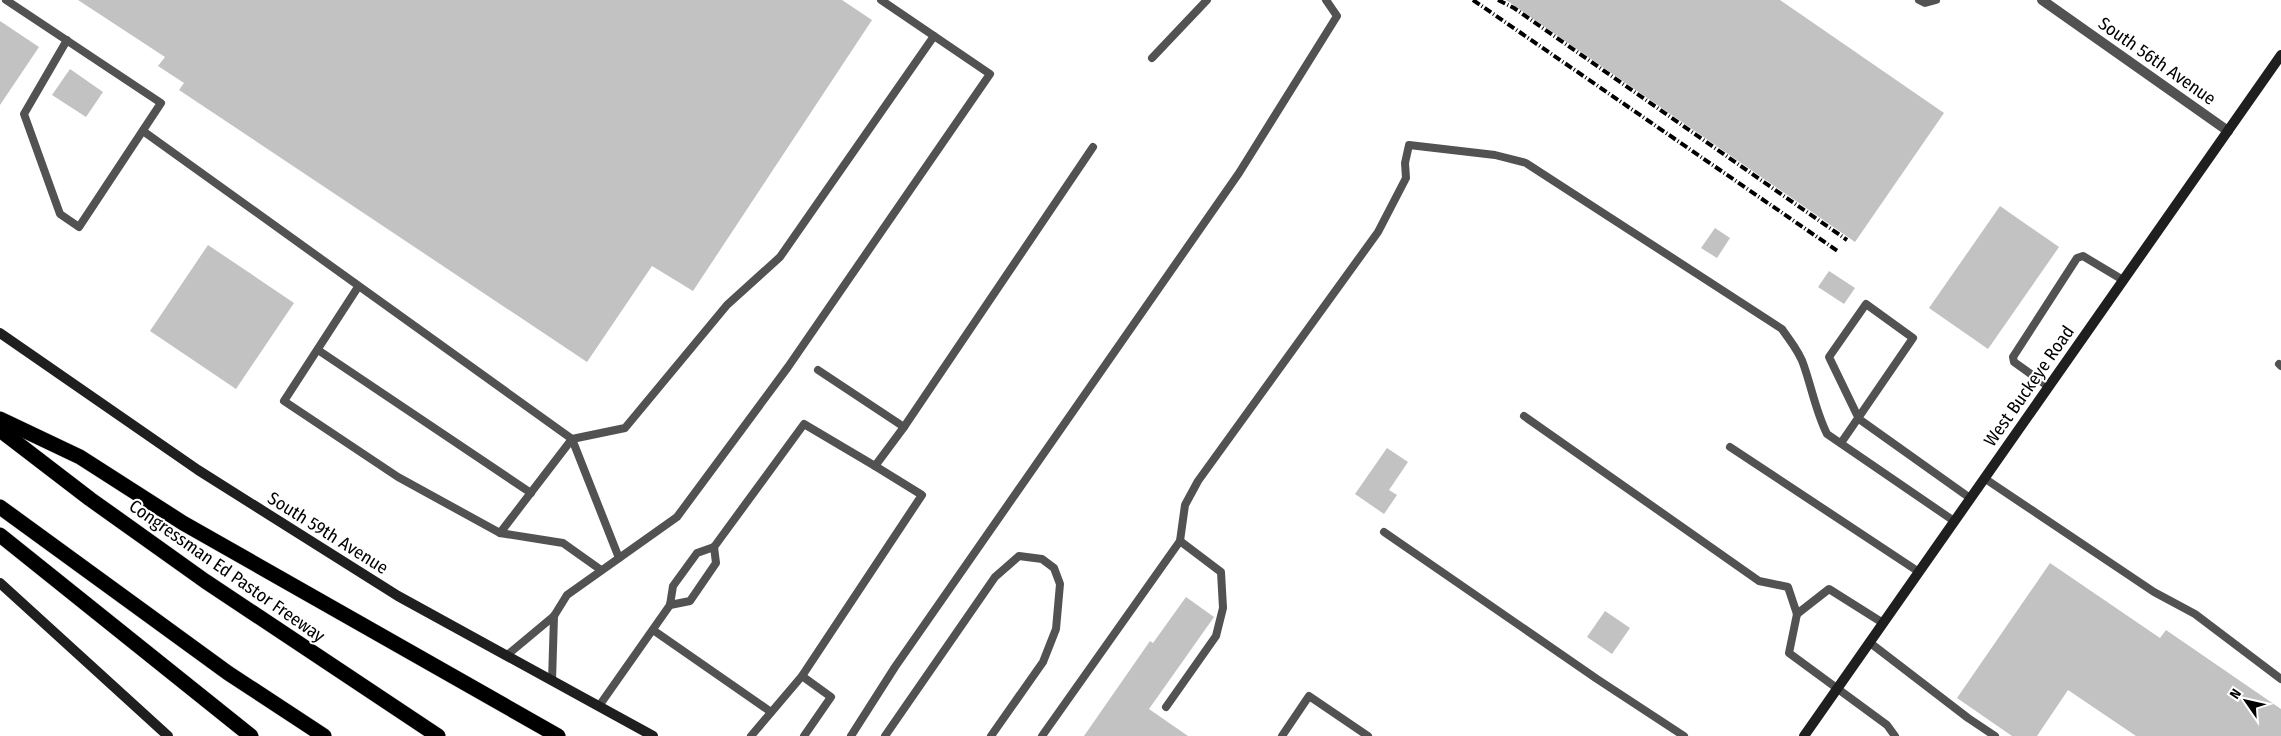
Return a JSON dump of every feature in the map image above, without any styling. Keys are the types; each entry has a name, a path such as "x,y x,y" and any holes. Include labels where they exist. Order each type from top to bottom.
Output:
{"highway":[{"path":"0,419 80,457 182,522 558,736"},
{"name":"Congressman Ed Pastor Freeway","path":"0,430 90,499 205,581 438,736"},
{"path":"0,507 228,672 324,736"},
{"path":"0,534 252,736"}],"main road":[{"name":"West Buckeye Road","path":"1804,736 2281,55"},
{"name":"South 59th Avenue","path":"0,333 198,470 279,523 398,596 653,736"},
{"path":"0,583 168,736"}],"street":[{"name":"South 56th Avenue","path":"2042,0 2228,131"}],"lane":[{"path":"6,0 67,40 161,103 79,228 60,214 24,114 67,40"},
{"path":"506,656 554,616 567,595 677,517 788,367 990,74 881,0"},
{"path":"1152,58 1207,0"},
{"path":"851,736 895,667 1239,174 1337,16 1326,0"},
{"path":"1919,0 1925,3 1936,0"},
{"path":"500,533 572,439 625,428 727,305 780,257 934,36"},
{"path":"143,131 572,439 619,558"},
{"path":"1042,736 1180,542 1185,506 1198,481 1378,232 1406,178 1409,145 1495,155 1526,163 1782,329 1796,348 1804,365 1818,417 1827,434 1954,521"},
{"path":"875,466 904,427 1093,147"},
{"path":"2049,387 2014,362 2013,356 2077,258 2083,256 2123,280"},
{"path":"358,287 284,401 398,477 500,533 564,543 602,570"},
{"path":"1840,443 1859,419 1913,338 1866,304 1828,357 1859,419 1970,498"},
{"path":"318,350 531,493"},
{"path":"818,370 904,427"},
{"path":"1524,416 1759,581 1788,587 1797,614 1789,653 1836,689 1887,724 1895,736"},
{"path":"599,706 670,605 673,586 696,553 714,548 804,424 922,495 802,676 751,736"},
{"path":"1730,447 1918,572"},
{"path":"1984,478 2154,592 2195,614 2281,679"},
{"path":"1384,532 1597,679 1684,736"},
{"path":"1166,707 1216,636 1223,608 1222,572 1180,542"},
{"path":"670,605 690,601 716,563 714,548"},
{"path":"885,736 995,577 1019,556 1042,559 1054,568 1060,584 1056,629 1043,662 992,736"},
{"path":"1797,614 1829,589 1882,623"},
{"path":"552,681 554,616"},
{"path":"653,630 771,712"},
{"path":"1870,642 1968,718 1995,736"},
{"path":"802,676 831,697 804,736"},
{"path":"1282,736 1309,696 1368,736"}],"building":[{"path":"78,0 842,0 872,20 693,291 652,266 587,362 179,90 184,83 158,66 165,57"},
{"path":"1506,0 1780,0 1944,113 1855,242"},
{"path":"0,21 39,47 0,105"},
{"path":"70,69 103,92 86,117 52,95"},
{"path":"2000,206 2059,247 1988,349 1929,308"},
{"path":"1715,228 1730,238 1717,258 1701,248"},
{"path":"208,245 294,303 236,389 150,331"},
{"path":"1829,271 1855,288 1844,304 1818,287"},
{"path":"1387,448 1408,462 1389,490 1397,495 1384,514 1355,494"},
{"path":"2050,563 2160,638 2166,630 2281,709 2281,736 2136,736 2068,690 2037,736 2012,736 1957,698"},
{"path":"1186,597 1214,617 1149,709 1188,736 1084,736 1150,641 1153,643"},
{"path":"1605,611 1630,628 1612,654 1587,637"}],"railway":[{"path":"1473,0 1839,252"},
{"path":"1498,0 1514,8 1847,240"}]}
